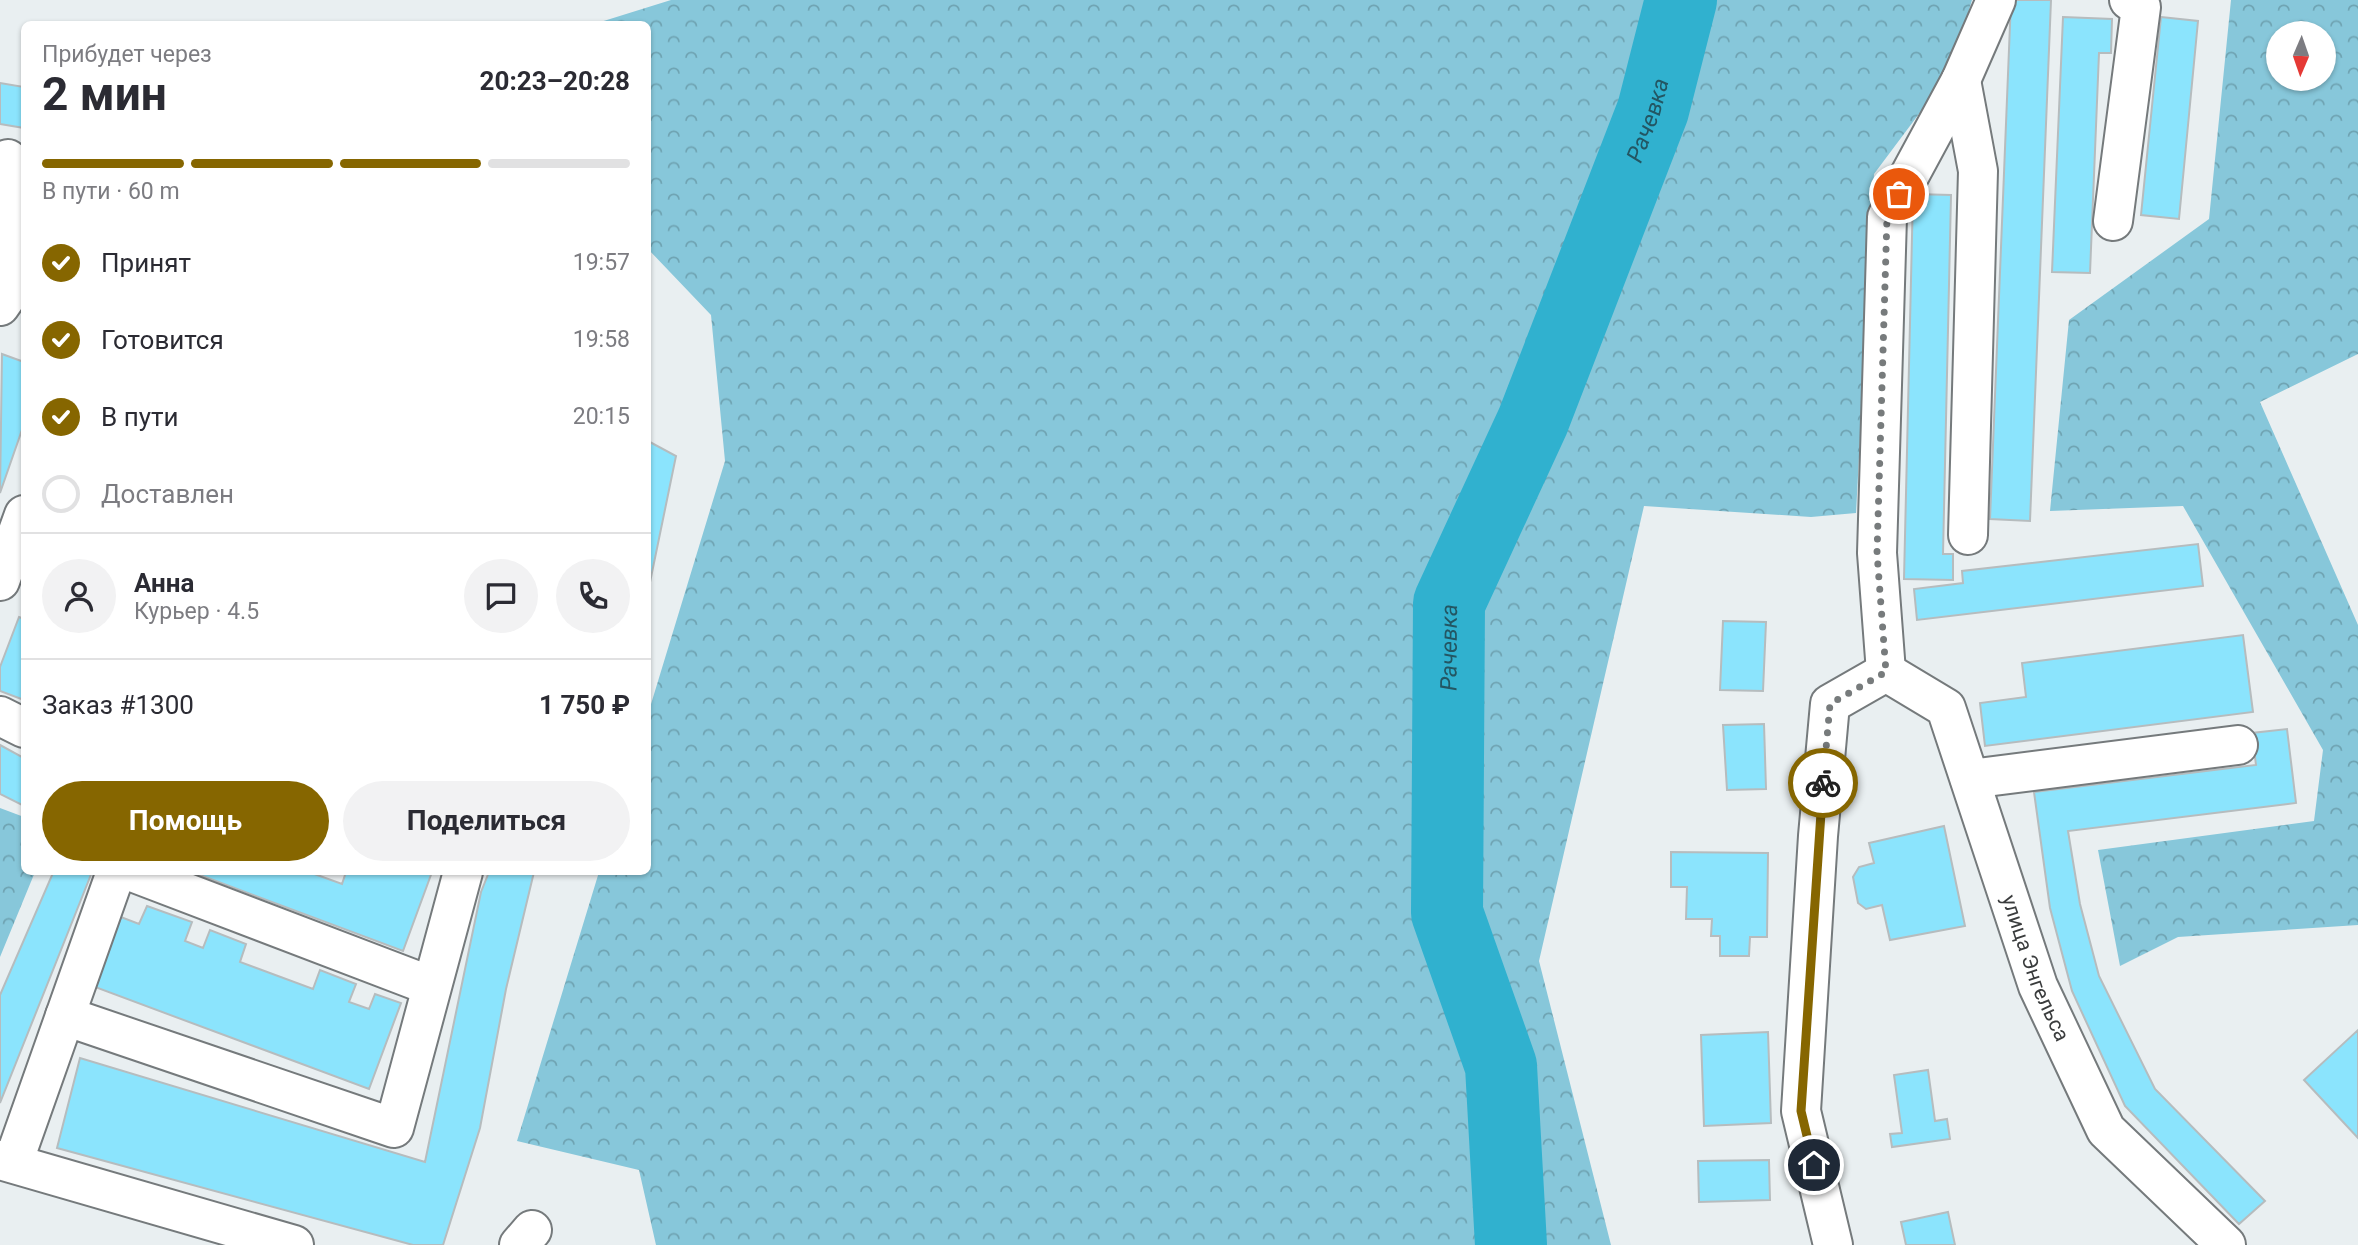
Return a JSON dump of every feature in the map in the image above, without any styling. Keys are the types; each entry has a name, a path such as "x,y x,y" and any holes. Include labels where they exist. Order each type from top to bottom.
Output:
{"street":[{"path":"1833,1245 1801,1111 1818,836 1830,704 1886,672 1877,553 1887,217 1961,80 1996,0"},
{"path":"2113,222 2141,6 2129,0"},
{"path":"1961,80 1978,171 1968,535"},
{"path":"11,159 11,298"},
{"path":"7,574 21,525"},
{"name":"улица Энгельса","path":"1886,672 1946,708 2038,986 2106,1130 2226,1245"},
{"path":"0,716 21,726"},
{"path":"1970,779 2238,744"},
{"path":"115,875 65,1016 6,1162 294,1245"},
{"path":"140,875 431,986"},
{"path":"65,1016 394,1128 462,875"}],"green space":[{"path":"671,0 1972,0 1951,71 1874,174 1856,513 1811,517 1644,506 1539,961 1611,1245 656,1245 639,1170 517,1141 598,875 651,875 651,704 725,461 711,315 651,252 651,21 604,21"},
{"path":"2231,0 2358,0 2358,354 2260,402 2358,625 2358,925 2178,937 2120,966 2098,850 2314,821 2323,750 2183,506 2050,511 2069,320 2209,219"},
{"path":"0,808 21,816 21,875 34,875 0,957"}],"building":[{"path":"2011,0 2051,0 2030,521 1990,519"},
{"path":"2063,17 2112,19 2111,53 2099,53 2090,273 2052,272"},
{"path":"2161,17 2198,21 2179,219 2141,215"},
{"path":"0,83 21,86 21,128 0,124"},
{"path":"1913,194 1951,195 1943,554 1953,554 1953,580 1904,579"},
{"path":"2,354 21,361 21,433 0,493"},
{"path":"651,443 676,456 651,577"},
{"path":"2198,544 2203,586 1917,620 1914,589 1963,583 1962,571"},
{"path":"19,617 21,618 21,699 0,691 0,667"},
{"path":"1723,621 1766,622 1763,691 1720,690"},
{"path":"2243,635 2253,712 1985,746 1980,703 2026,697 2022,663"},
{"path":"1764,724 1766,789 1727,790 1723,725"},
{"path":"2287,729 2296,803 2068,831 2080,904 2099,976 2155,1089 2265,1201 2239,1224 2125,1106 2072,991 2050,908 2034,792 2256,765 2252,733"},
{"path":"0,745 21,756 21,804 0,794"},
{"path":"1944,826 1965,926 1890,940 1882,905 1866,909 1858,903 1853,877 1859,867 1874,863 1869,843"},
{"path":"1671,852 1768,853 1767,937 1750,937 1749,956 1720,956 1720,936 1711,936 1712,919 1686,919 1687,887 1671,887"},
{"path":"52,875 91,875 0,1103 0,995"},
{"path":"200,875 317,875 342,884 345,875 431,875 403,951"},
{"path":"488,875 533,875 506,989 480,1128 443,1245 413,1245 57,1148 80,1058 425,1162 481,892"},
{"path":"147,906 192,922 185,941 203,948 210,930 246,944 240,962 313,989 320,970 356,984 349,1002 369,1009 375,994 401,1003 369,1089 95,987 121,917 139,924"},
{"path":"2358,1030 2358,1138 2304,1080"},
{"path":"1768,1032 1771,1123 1704,1126 1701,1035"},
{"path":"1928,1070 1935,1121 1947,1119 1950,1139 1892,1147 1890,1134 1902,1133 1894,1075"},
{"path":"1769,1160 1770,1200 1699,1202 1698,1161"},
{"path":"1948,1212 1955,1245 1906,1245 1901,1222"}],"waterway":[{"name":"Рачевка","path":"1511,1245 1501,1066 1447,913 1449,603 1533,421 1653,110 1681,0"}],"way so far":[{"path":"1823,783 1830,704 1886,672 1877,553 1878,501 1887,217 1899,194"}],"route":[{"path":"1814,1165 1801,1111 1823,783"}]}
